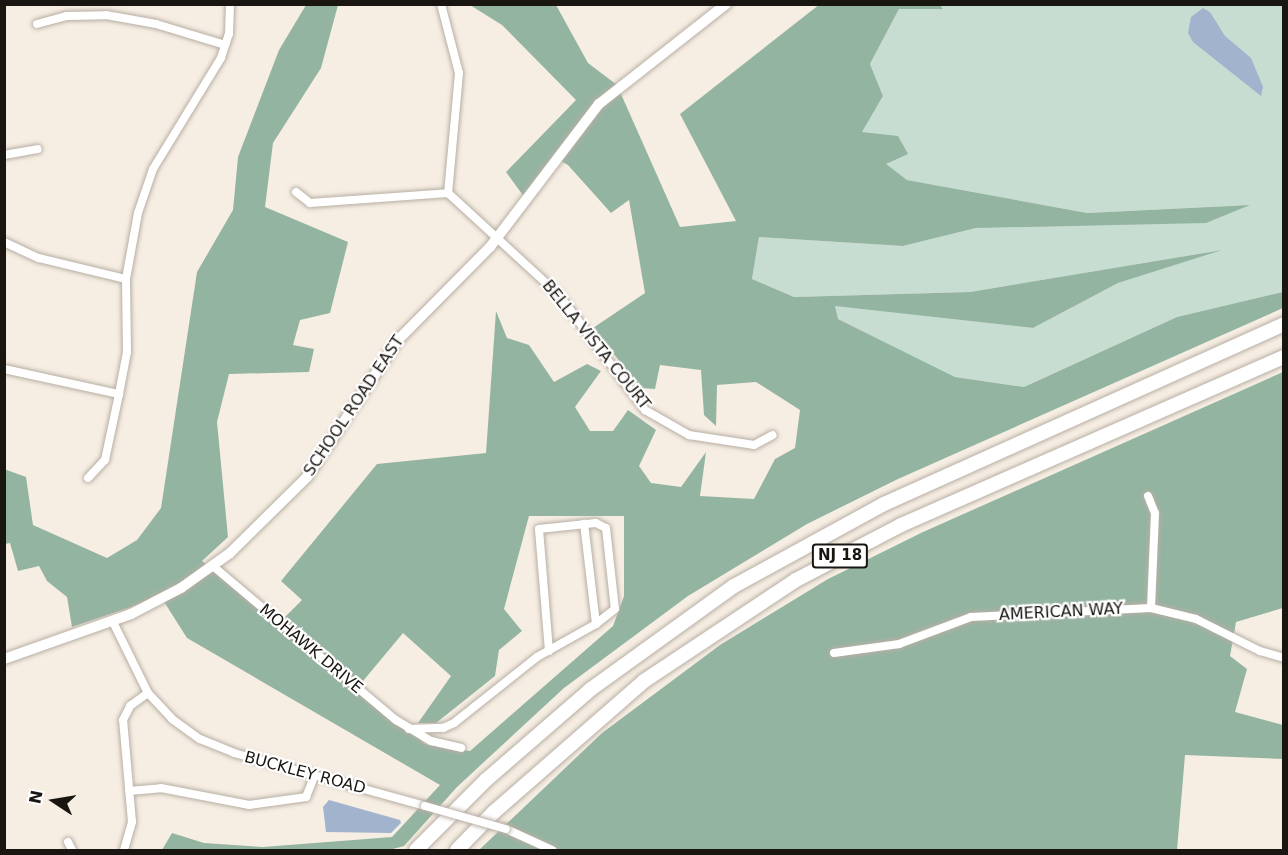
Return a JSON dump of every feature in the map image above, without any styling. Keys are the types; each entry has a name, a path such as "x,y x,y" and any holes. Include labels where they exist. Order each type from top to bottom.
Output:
{"highway":[{"name":"NJ 18","path":"421,847 486,780 591,689 734,586 884,504 1284,324"},
{"name":"NJ 18","path":"458,850 504,804 644,681 796,580 912,520 1284,357"},
{"path":"468,850 504,804"}],"street":[{"path":"88,478 105,460 127,352 126,279 138,213 153,170 225,45 230,4"},
{"path":"296,192 310,203 448,193 459,73 441,4"},
{"name":"SCHOOL ROAD EAST","path":"4,659 114,622 214,567 307,477 398,340 495,240 599,104 726,4"},
{"path":"37,24 67,16 106,15 156,24 225,45"},
{"path":"4,155 37,150"},
{"name":"BELLA VISTA COURT","path":"448,193 495,240 559,295 645,410 663,423 689,435 754,445 773,435"},
{"path":"4,242 39,258 126,279"},
{"path":"4,369 119,394"},
{"path":"1148,496 1155,513 1151,608"},
{"path":"409,729 443,728 454,723 549,651 596,624 615,609 608,533 600,523 537,530 549,651"},
{"path":"584,524 596,624"},
{"name":"MOHAWK DRIVE","path":"214,567 409,729 431,741 461,748"},
{"name":"AMERICAN WAY","path":"834,653 899,644 971,617 1151,608 1196,619 1260,651 1284,658"},
{"name":"BUCKLEY ROAD","path":"114,622 148,693 172,719 200,739 234,753 506,829 552,850"},
{"path":"124,850 132,822 123,720 130,706 148,693"},
{"path":"129,791 162,788 249,805 306,796 315,776"},
{"path":"68,842 72,850"}],"green space":[{"path":"820,4 939,4 943,9 899,9 870,64 883,96 862,132 898,136 908,154 886,164 907,180 1087,213 1250,205 1206,223 976,228 903,246 759,237 752,279 794,297 970,292 1222,250 1118,283 1033,328 835,306 838,319 955,377 1024,387 1177,317 1283,292 1283,308 898,479 807,524 688,596 564,688 457,787 404,846 389,850 162,850 172,833 204,843 263,847 392,837 440,785 187,638 161,597 72,627 67,597 47,581 39,566 18,571 10,543 5,544 4,469 26,477 33,525 107,558 137,540 161,508 197,272 233,210 238,157 279,50 306,5 338,5 321,68 273,143 265,207 348,242 330,313 300,320 293,345 314,349 309,372 229,374 217,422 228,537 202,561 278,624 302,600 281,581 377,464 486,453 496,311 507,338 529,345 554,382 587,364 601,371 575,407 590,431 613,431 628,410 656,430 639,466 651,483 681,487 706,452 700,496 754,499 775,459 795,448 800,410 756,382 717,385 716,426 704,415 701,370 660,365 655,389 641,388 593,328 645,293 629,200 611,213 568,165 555,158 525,198 506,172 576,100 502,25 470,5 556,5 588,63 617,85 680,227 736,221 680,114","holes":["529,516 624,516 624,596 613,626 470,751 425,744 358,687 403,633 451,676 418,723 436,723 495,676 499,650 522,631 504,609"]},
{"path":"939,4 1283,5 1283,292 1177,317 1024,387 955,377 838,319 820,303 1033,328 1118,283 1216,251 970,292 794,297 752,279 759,237 903,246 976,228 1248,205 1087,213 907,180 884,166 862,132 883,96 870,64 899,9 943,9"},
{"path":"1283,372 1283,608 1236,622 1230,656 1247,669 1235,712 1283,725 1283,759 1185,755 1177,850 479,850 602,733 720,645 828,579 923,532"}],"water":[{"path":"1203,8 1210,12 1225,36 1251,58 1263,87 1261,96 1193,42 1188,33 1191,17"},
{"path":"329,800 400,820 401,823 391,833 326,832 323,807"}]}
